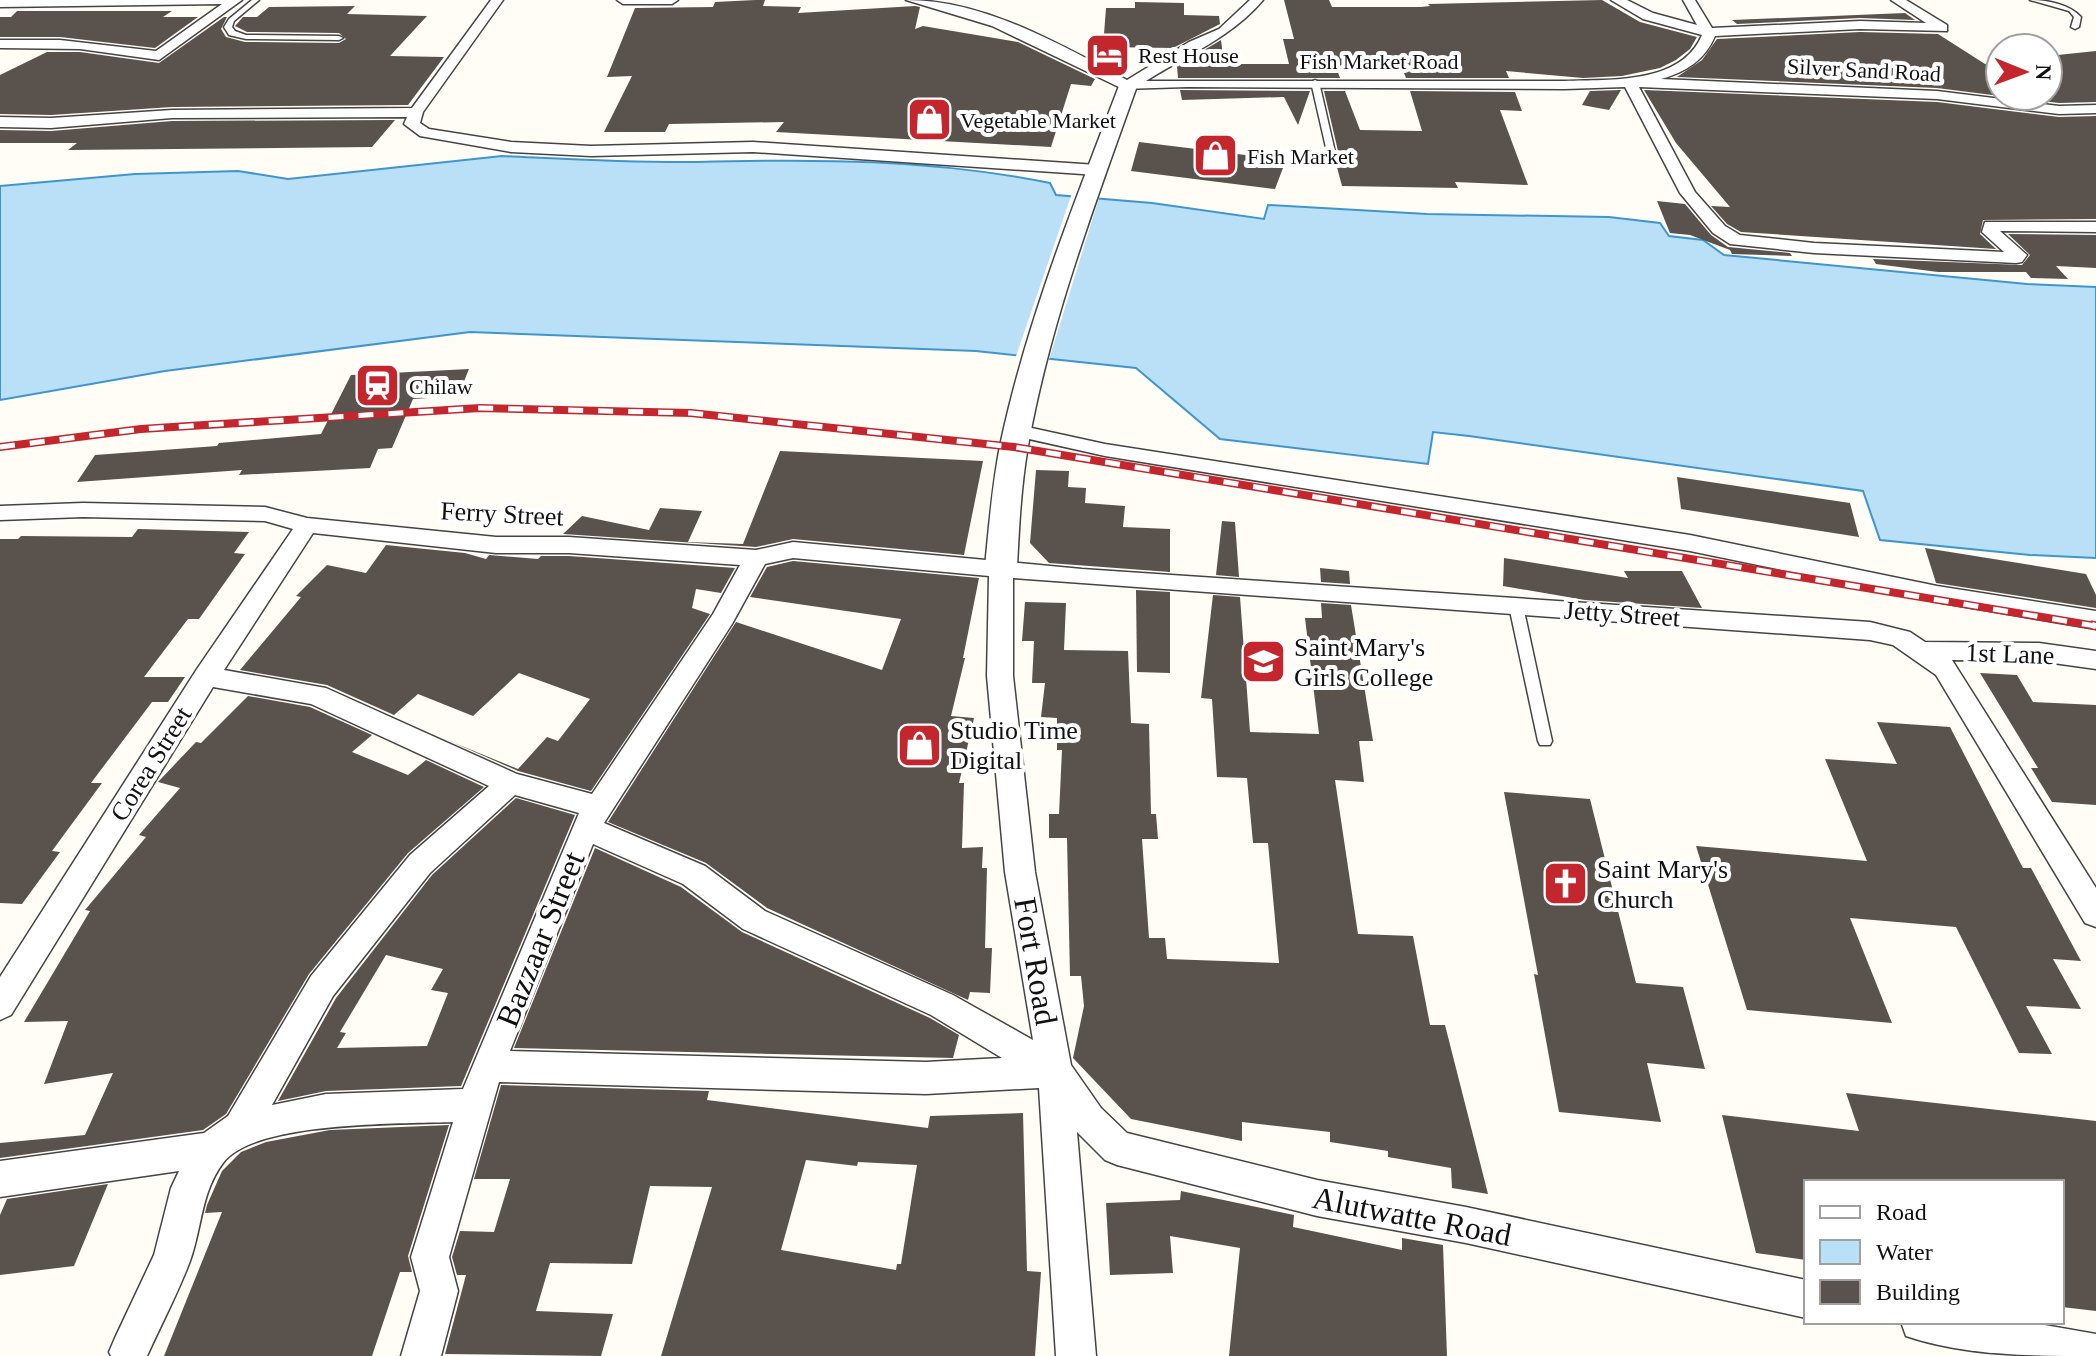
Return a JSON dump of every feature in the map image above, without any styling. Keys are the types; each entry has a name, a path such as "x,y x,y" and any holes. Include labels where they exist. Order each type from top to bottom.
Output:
{"street":[{"path":"0,3 228,0"},
{"path":"0,44 44,36 159,56 236,0"},
{"path":"497,0 416,112 412,124 425,133 511,147 591,151 753,147 1092,180"},
{"path":"623,0 672,0"},
{"path":"912,0 953,7 989,19 1061,51 1128,86"},
{"path":"1001,567 1018,431 1032,371 1092,180 1128,86 1194,45 1224,32 1257,0"},
{"path":"1617,0 1648,16 1707,32 1860,25 1942,28 1897,0"},
{"path":"1689,0 1707,32 1705,50 1672,73 1630,82 1698,208 1724,235 1736,240 1814,248 2016,258 2018,255 1991,232 1991,226 2096,227"},
{"path":"70,16 89,3"},
{"name":"Fish Market Road","path":"1128,86 1315,82 1565,85 1630,82"},
{"name":"Silver Sand Road","path":"1630,82 1881,92 2059,110 2096,109"},
{"path":"0,122 51,123 202,113 416,112"},
{"path":"1018,431 1121,452 1690,543 1937,594 2096,620"},
{"name":"Ferry Street","path":"0,513 83,510 265,514 307,525 496,545 569,545 756,558 793,550 1001,567"},
{"name":"Corea Street","path":"0,1005 206,676 307,525"},
{"name":"Bazzaar Street","path":"421,1356 439,1291 430,1257 487,1066 591,817 723,618 756,558"},
{"name":"Jetty Street","path":"1001,567 1082,577 1870,631 1901,638 1925,651 1945,668 2096,914"},
{"name":"Fort Road","path":"1001,567 1000,676 1018,857 1055,1071 1076,1356"},
{"name":"1st Lane","path":"1925,651 2039,652 2096,660"},
{"path":"206,676 317,695 591,817 649,853 694,875 754,920 942,1005 1055,1071"},
{"path":"129,1352 172,1258 189,1188 225,1139 322,986 420,864 510,783"},
{"path":"487,1066 926,1078 1055,1071"},
{"name":"Alutwatte Road","path":"1055,1071 1089,1120 1117,1148 1317,1198 1466,1225 1804,1299"},
{"path":"0,1179 225,1139 326,1111 475,1105"},
{"path":"1931,1324 2096,1354"}],"lane":[{"path":"256,0 231,20 228,27 232,33 246,37 339,38"},
{"path":"2033,0 2071,10 2078,17 2075,27"},
{"path":"1315,82 1331,152"},
{"path":"1516,606 1545,741"}],"water":[{"path":"502,156 648,162 830,161 918,165 1050,183 1056,195 1152,203 1264,219 1268,205 1427,214 1609,217 1660,223 1669,236 1703,240 1724,255 2027,284 2096,287 2096,558 2030,555 1880,540 1863,491 1469,436 1433,432 1428,464 1220,439 1136,368 976,351 470,332 165,371 0,400 0,186 135,174 238,171 288,179"}],"pier":[{"path":"1072,193 1100,195 1048,363 1015,359"}],"building":[{"path":"765,0 763,6 801,7 798,13 920,7 915,29 923,26 1018,42 1095,79 1091,86 1071,84 1051,147 776,132 784,122 669,124 665,132 604,132 632,76 607,77 635,8 713,7 715,2"},
{"path":"1284,0 1329,0 1332,7 1421,7 1430,6 1428,4 1602,0 1640,22 1697,37 1690,49 1676,60 1660,68 1622,76 1583,78 1506,71 1509,78 1406,78 1402,68 1336,67 1340,78 1178,78 1177,66 1221,40 1224,64 1289,64 1283,39 1294,39"},
{"path":"1135,2 1184,3 1184,15 1219,16 1220,24 1173,48 1103,47 1106,8 1135,8"},
{"path":"355,6 347,14 427,16 390,56 444,57 408,105 172,107 51,115 0,114 0,75 47,52 80,52 159,63 224,17 227,17 221,29 226,37 245,42 339,43 346,39 339,33 247,32 235,26 243,17 257,17 269,7"},
{"path":"17,11 172,11 163,17 198,17 155,48 60,37 0,37 0,17 11,17"},
{"path":"1905,13 1915,20 1860,18 1737,24 1732,20"},
{"path":"1860,32 1938,34 1984,63 1984,94 1937,88 1677,77 1702,60 1717,39"},
{"path":"2096,51 2096,102 2064,103 2064,54"},
{"path":"1180,90 1310,91 1298,125 1284,97 1182,100"},
{"path":"1621,90 1609,110 1582,105 1590,91"},
{"path":"1644,90 1937,102 1984,108 1984,112 2096,116 2096,219 1983,220 1980,234 1996,249 1741,232 1727,224 1711,206 1730,207 1676,143"},
{"path":"1324,91 1345,91 1360,130 1422,131 1410,91 1515,92 1522,111 1500,110 1528,185 1455,182 1458,188 1342,186 1334,156 1338,151"},
{"path":"395,120 372,147 68,150 77,143 0,143 0,130 51,131 172,121"},
{"path":"1139,142 1286,160 1275,189 1131,171"},
{"path":"1657,201 1685,204 1711,235 1728,247 1790,253 1792,256 1732,254 1730,250 1690,235 1670,233"},
{"path":"2008,234 2096,235 2096,268 2056,266 2068,279 2031,278 2026,272 1938,272 1876,264 1873,259 2022,265 2030,255"},
{"path":"469,369 458,396 413,399 392,448 378,449 370,468 239,475 242,470 77,482 95,455 321,434 351,375"},
{"path":"780,451 983,461 964,555 793,539 756,547 563,534 582,516 649,530 660,508 702,511 688,542 743,544"},
{"path":"1036,470 1069,471 1068,487 1086,488 1085,503 1125,506 1123,527 1170,529 1170,572 1049,563 1030,543"},
{"path":"1677,477 1850,503 1859,537 1681,509"},
{"path":"1222,521 1235,522 1239,577 1216,575"},
{"path":"138,529 249,532 234,553 245,554 199,619 188,619 144,677 185,677 168,702 152,702 91,783 102,783 52,851 60,852 22,904 0,903 0,539 18,539 21,536 132,537"},
{"path":"386,545 465,553 486,559 489,555 538,559 541,556 569,556 735,568 721,593 696,589 692,608 710,614 591,791 518,771 452,742 518,769 547,737 558,741 590,699 519,673 473,716 418,694 394,715 327,685 240,670 301,597 296,596 327,565 366,573"},
{"path":"1925,548 2086,574 2096,595 2096,608 1936,583"},
{"path":"1504,558 1628,578 1624,571 1682,571 1702,608 1585,600 1503,586"},
{"path":"793,561 979,578 951,716 974,718 959,783 964,783 962,848 983,847 982,868 987,868 985,948 992,948 990,993 970,992 968,1000 767,908 706,863 608,822 736,622 882,670 901,619 750,597 767,567"},
{"path":"1320,568 1349,571 1350,584 1321,582"},
{"path":"1136,590 1170,592 1170,673 1137,672"},
{"path":"1213,595 1240,597 1250,732 1319,734 1305,618 1322,618 1321,603 1351,605 1373,741 1359,741 1364,782 1335,780 1358,934 1413,936 1430,1025 1445,1025 1488,1194 1452,1188 1451,1168 1388,1157 1388,1151 1330,1142 1330,1132 1242,1122 1242,1141 1131,1119 1073,1058 1084,1006 1081,976 1070,976 1067,838 1049,838 1049,814 1059,814 1062,750 1057,750 1057,718 1041,717 1045,683 1032,683 1034,641 1022,641 1025,602 1066,603 1064,650 1128,651 1131,723 1149,724 1151,814 1156,814 1158,839 1142,839 1149,938 1165,938 1167,959 1279,963 1268,843 1253,843 1247,778 1217,777 1212,699 1201,698"},
{"path":"1980,673 2017,675 2033,702 2096,705 2096,805 2052,802 2031,768 2038,768"},
{"path":"248,696 310,707 372,735 352,752 408,775 426,760 484,787 408,853 309,974 226,1114 203,1130 0,1158 0,1143 85,1135 113,1073 44,1084 68,1021 24,1022 90,911 85,910 146,837 139,835 180,788 158,782 196,742 201,743"},
{"path":"1877,722 1950,727 2023,868 2031,868 2081,961 2053,959 2081,1009 2026,1006 2052,1054 2019,1053 1956,927 1850,918 1892,1023 1747,1010 1696,846 1867,861 1825,759 1897,764"},
{"name":"Saint Mary's Church","path":"1504,792 1590,799 1636,983 1683,987 1705,1069 1647,1063 1661,1122 1559,1112 1534,974 1538,975"},
{"path":"516,798 575,815 461,1086 326,1091 278,1101 336,998 432,875","holes":["386,955 443,969 431,990 448,993 427,1046 337,1048 346,1033 340,1032"]},
{"path":"595,848 681,887 742,932 930,1018 959,1035 953,1058 514,1048"},
{"path":"501,1085 709,1091 707,1100 928,1128 930,1116 1023,1113 1027,1271 1041,1272 1035,1356 661,1356 712,1187 650,1186 632,1264 550,1263 536,1311 613,1314 601,1356 445,1354 466,1275 457,1275 452,1257 460,1231 494,1232 510,1179 474,1179","holes":["806,1160 857,1166 858,1162 917,1165 901,1264 897,1264 896,1270 781,1250"]},
{"path":"1846,1093 2096,1121 2096,1311 2064,1307 2064,1180 1804,1180 1804,1260 1756,1253 1722,1115 1859,1131"},
{"path":"449,1125 408,1256 412,1272 400,1272 372,1356 164,1356 222,1212 205,1213 207,1205 222,1171 241,1152 266,1142 330,1130"},
{"path":"108,1184 74,1266 0,1275 0,1215 7,1199"},
{"path":"1181,1191 1294,1215 1293,1227 1402,1250 1402,1238 1443,1245 1447,1356 1229,1356 1240,1248 1170,1236 1173,1273 1110,1275 1106,1203 1180,1200"}],"railway":[{"path":"0,447 141,429 480,408 691,413 1014,447 2096,626 2092,625"}],"place":[{"name":"Rest House","path":"1107,55"},
{"name":"Vegetable Market","path":"929,120"},
{"name":"Fish Market","path":"1216,156"},
{"name":"Chilaw","path":"378,386"},
{"name":"Saint Mary's Girls College","path":"1263,662"},
{"name":"Studio Time Digital","path":"919,745"},
{"name":"Saint Mary's Church","path":"1566,884"}]}
